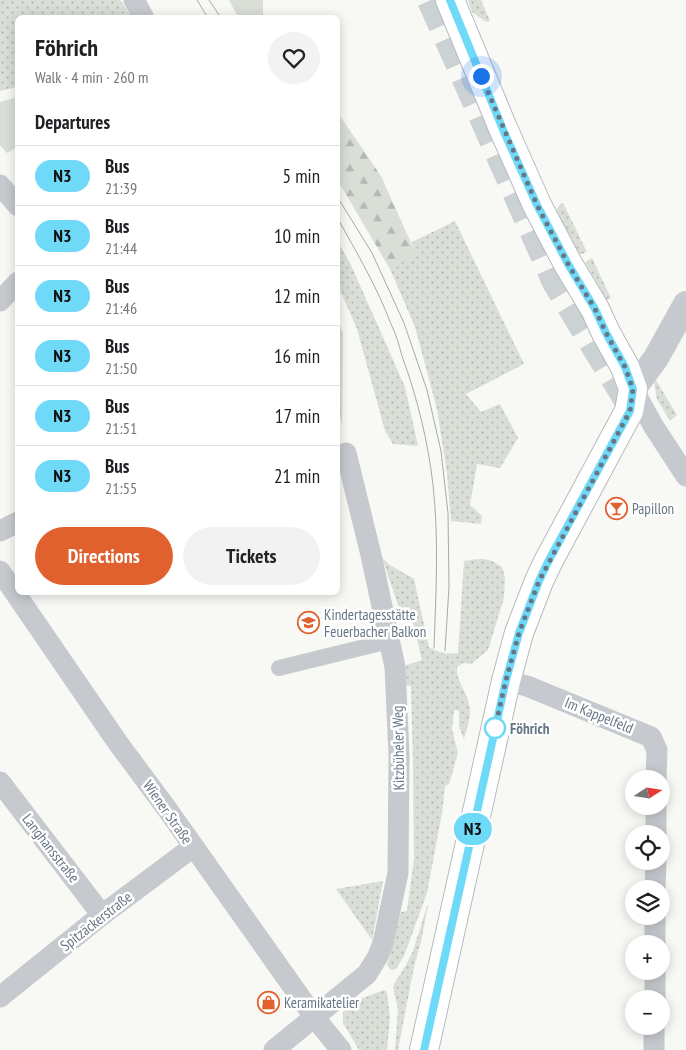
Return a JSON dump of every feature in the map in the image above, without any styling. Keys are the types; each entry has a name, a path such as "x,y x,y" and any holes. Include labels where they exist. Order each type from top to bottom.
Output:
{"main road":[{"path":"424,1050 506,680 519,633 539,581 630,411 633,389 625,367 595,309 568,264 537,205 504,132 450,0"}],"street":[{"path":"134,0 142,15"},
{"path":"0,185 15,202"},
{"path":"0,301 15,285"},
{"path":"686,304 656,358 633,389 654,427 686,476"},
{"name":"Kitzbüheler Weg","path":"274,1050 367,974 378,956 383,943 398,873 399,755 395,667 371,555 346,453"},
{"path":"0,531 15,524"},
{"name":"Wiener Straße","path":"0,571 15,593"},
{"name":"Wiener Straße","path":"16,595 112,735 315,1018 341,1050"},
{"path":"278,668 389,642"},
{"name":"Im Kappelfeld","path":"506,680 527,686 651,737 657,750 656,770"},
{"name":"Langhansstraße","path":"0,782 102,914"},
{"name":"Spitzäckerstraße","path":"0,997 102,914 193,847"},
{"path":"654,1035 654,1050"}],"green space":[{"path":"0,0 120,0 131,15 15,15 15,87 0,91"},
{"path":"229,0 263,0 263,15 237,15"},
{"path":"468,0 481,0 490,21 486,22 472,12"},
{"path":"15,98 15,148 7,153 0,145 0,102"},
{"path":"340,116 381,176 416,254 390,269 340,184"},
{"path":"563,203 587,252 579,255 555,220 554,216 560,204"},
{"path":"455,221 524,364 466,394 481,412 500,404 518,438 500,468 477,464 470,505 482,516 481,524 451,521 447,473 437,409 415,327 390,269 415,254 412,242"},
{"path":"340,246 351,265 405,387 418,446 393,444 385,431 357,329 340,290"},
{"path":"592,258 611,298 607,300 585,262"},
{"path":"340,325 343,333 342,426 340,417"},
{"path":"656,380 677,415 670,421 657,399 654,383"},
{"path":"382,558 414,579 429,647 447,654 458,653 464,561 480,559 493,561 502,567 505,577 504,598 488,650 471,664 463,663 457,667 458,677 469,704 469,722 464,739 459,727 459,711 454,710 452,729 458,753 449,784 445,786 442,813 427,893 404,956 396,969 391,970 387,965 401,912 407,911 414,859 411,686 406,685 404,666 422,660 409,607 399,608"},
{"path":"383,881 372,940 336,889"},
{"path":"428,905 398,1050 395,1050 398,1009 393,988 413,951"},
{"path":"384,990 387,994 390,1017 387,1050 359,1050 343,1023 343,1012 352,1002"}],"tunnel":[{"path":"431,0 556,282 635,412"}],"tram line":[{"path":"197,0 206,15"},
{"path":"209,0 219,15"},
{"path":"340,201 372,253 404,323 427,390 441,451 448,513 449,587 445,651"},
{"path":"340,223 373,283 394,332 412,387 425,436 433,485 436,526 434,648"}],"bus line":[{"name":"N3","path":"424,1050 492,740 519,633 549,560 630,411 633,389 625,367 595,309 568,264 537,205 504,132 450,0"}],"place":[{"name":"Papillon","path":"616,508"},
{"name":"Kindertagesstätte Feuerbacher Balkon","path":"308,623"},
{"name":"Föhrich","path":"495,728"},
{"name":"Keramikatelier","path":"268,1002"}],"route":[{"path":"481,76 537,205 568,264 595,309 625,367 633,389 630,411 539,581 519,633 495,728"}]}
